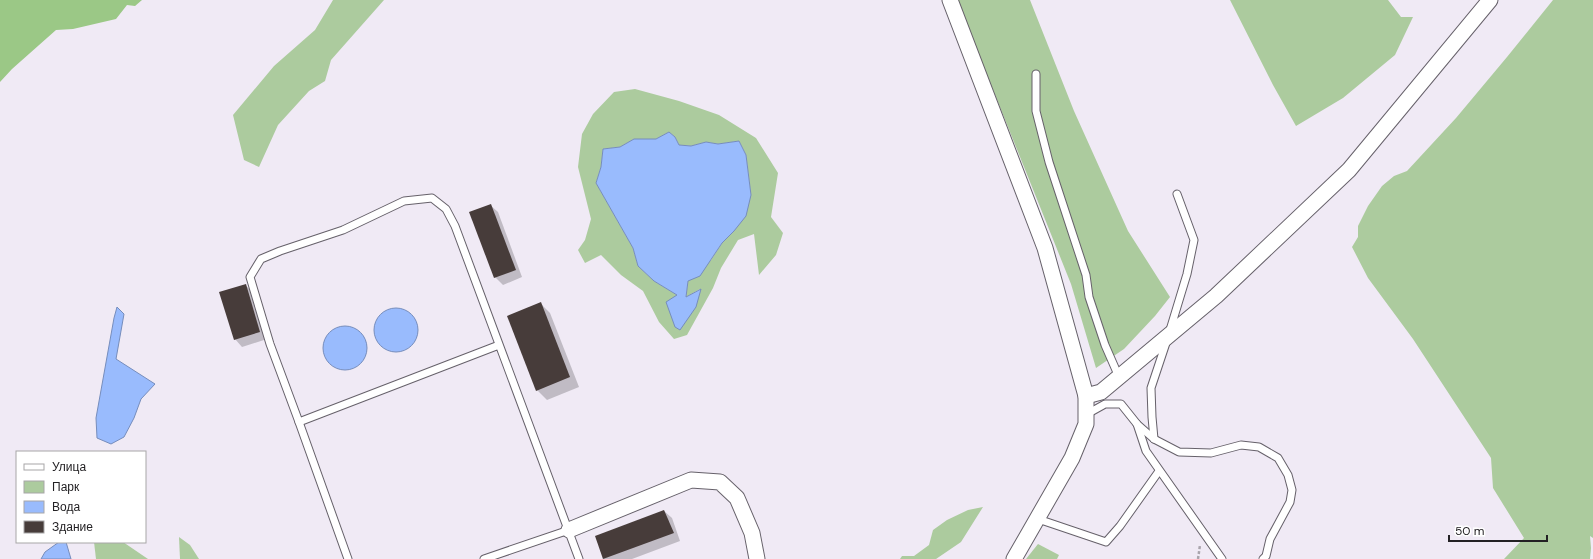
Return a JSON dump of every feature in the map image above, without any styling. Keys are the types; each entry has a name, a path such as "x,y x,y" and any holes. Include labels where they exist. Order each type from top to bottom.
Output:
{"street":[{"path":"950,0 1046,248 1086,396 1086,424 1072,458 1014,559"},
{"path":"1086,396 1102,392 1216,296 1349,170 1490,0"},
{"path":"569,530 690,480 720,482 738,498 752,533 757,559"}],"lane":[{"path":"1036,74 1036,111 1049,162 1086,275 1089,298 1105,345 1119,377"},
{"path":"1154,439 1151,388 1178,308 1194,240 1177,194"},
{"path":"348,559 270,344 250,277 261,258 280,250 343,230 404,201 432,198 446,209 458,233 579,559"},
{"path":"299,422 499,345"},
{"path":"1087,414 1105,404 1121,404 1137,424 1154,439 1179,452 1211,453 1241,445 1259,447 1278,458 1288,475 1292,490 1290,502 1270,539 1264,559"},
{"path":"1137,424 1146,451 1222,559"},
{"path":"1038,519 1106,542 1120,526 1159,471"},
{"path":"484,559 569,530"}],"green space":[{"path":"0,0 142,0 135,6 127,5 116,19 73,29 56,30 12,69 0,82"},
{"path":"333,0 384,0 331,60 325,81 309,91 278,125 259,167 244,160 233,115 274,66 315,30"},
{"path":"957,0 1030,0 1074,111 1128,231 1170,297 1155,316 1124,349 1096,368 1071,284"},
{"path":"1230,0 1388,0 1401,17 1413,17 1395,55 1343,98 1296,126 1273,85"},
{"path":"1553,0 1593,0 1593,538 1590,536 1590,559 1504,559 1524,538 1493,488 1491,458 1413,339 1368,278 1352,247 1358,237 1358,226 1368,206 1382,186 1394,176 1407,171 1456,118"},
{"path":"635,89 679,101 719,115 756,138 778,173 771,217 783,233 776,255 759,275 754,234 738,240 721,268 713,288 687,335 674,339 659,322 643,291 621,275 601,255 585,263 578,250 585,240 591,219 578,167 582,134 593,114 614,92","holes":["669,132 675,137 679,145 691,146 706,142 718,144 739,141 746,155 751,195 734,231 722,243 711,260 688,281 686,297 700,289 675,327 677,295 654,281 638,266 633,248 596,183 601,167 603,149 620,147 634,139 656,139"]},
{"path":"983,507 961,542 936,559 900,559 902,556 914,556 929,545 933,530 947,520 968,510"},
{"path":"179,537 190,545 199,559 180,559"},
{"path":"94,543 124,543 148,559 96,559"},
{"path":"1038,544 1059,555 1057,559 1026,559"}],"water":[{"path":"669,132 675,137 679,145 691,146 706,142 718,144 739,141 746,155 751,195 746,216 722,243 700,276 688,281 686,297 701,289 696,307 680,330 675,327 666,302 677,295 654,281 638,266 633,248 596,183 601,167 603,149 620,147 634,139 656,139"},
{"path":"117,307 124,314 116,359 155,384 141,399 134,418 124,437 111,444 97,438 96,418"},
{"path":"400,308 405,309 412,314 417,321 417,339 412,346 405,351 392,352 387,351 380,346 375,339 374,326 375,321 380,314 387,309"},
{"path":"341,326 349,326 354,327 361,332 366,339 366,357 361,364 354,369 341,370 333,367 326,360 323,352 323,344 326,336 333,329"},
{"path":"58,543 66,543 71,559 41,559 45,552"}],"building":[{"path":"491,204 516,270 494,278 469,212"},
{"path":"246,284 260,332 234,340 219,292"},
{"path":"541,302 570,377 536,391 507,316"},
{"path":"664,510 674,533 603,559 595,536"}]}
